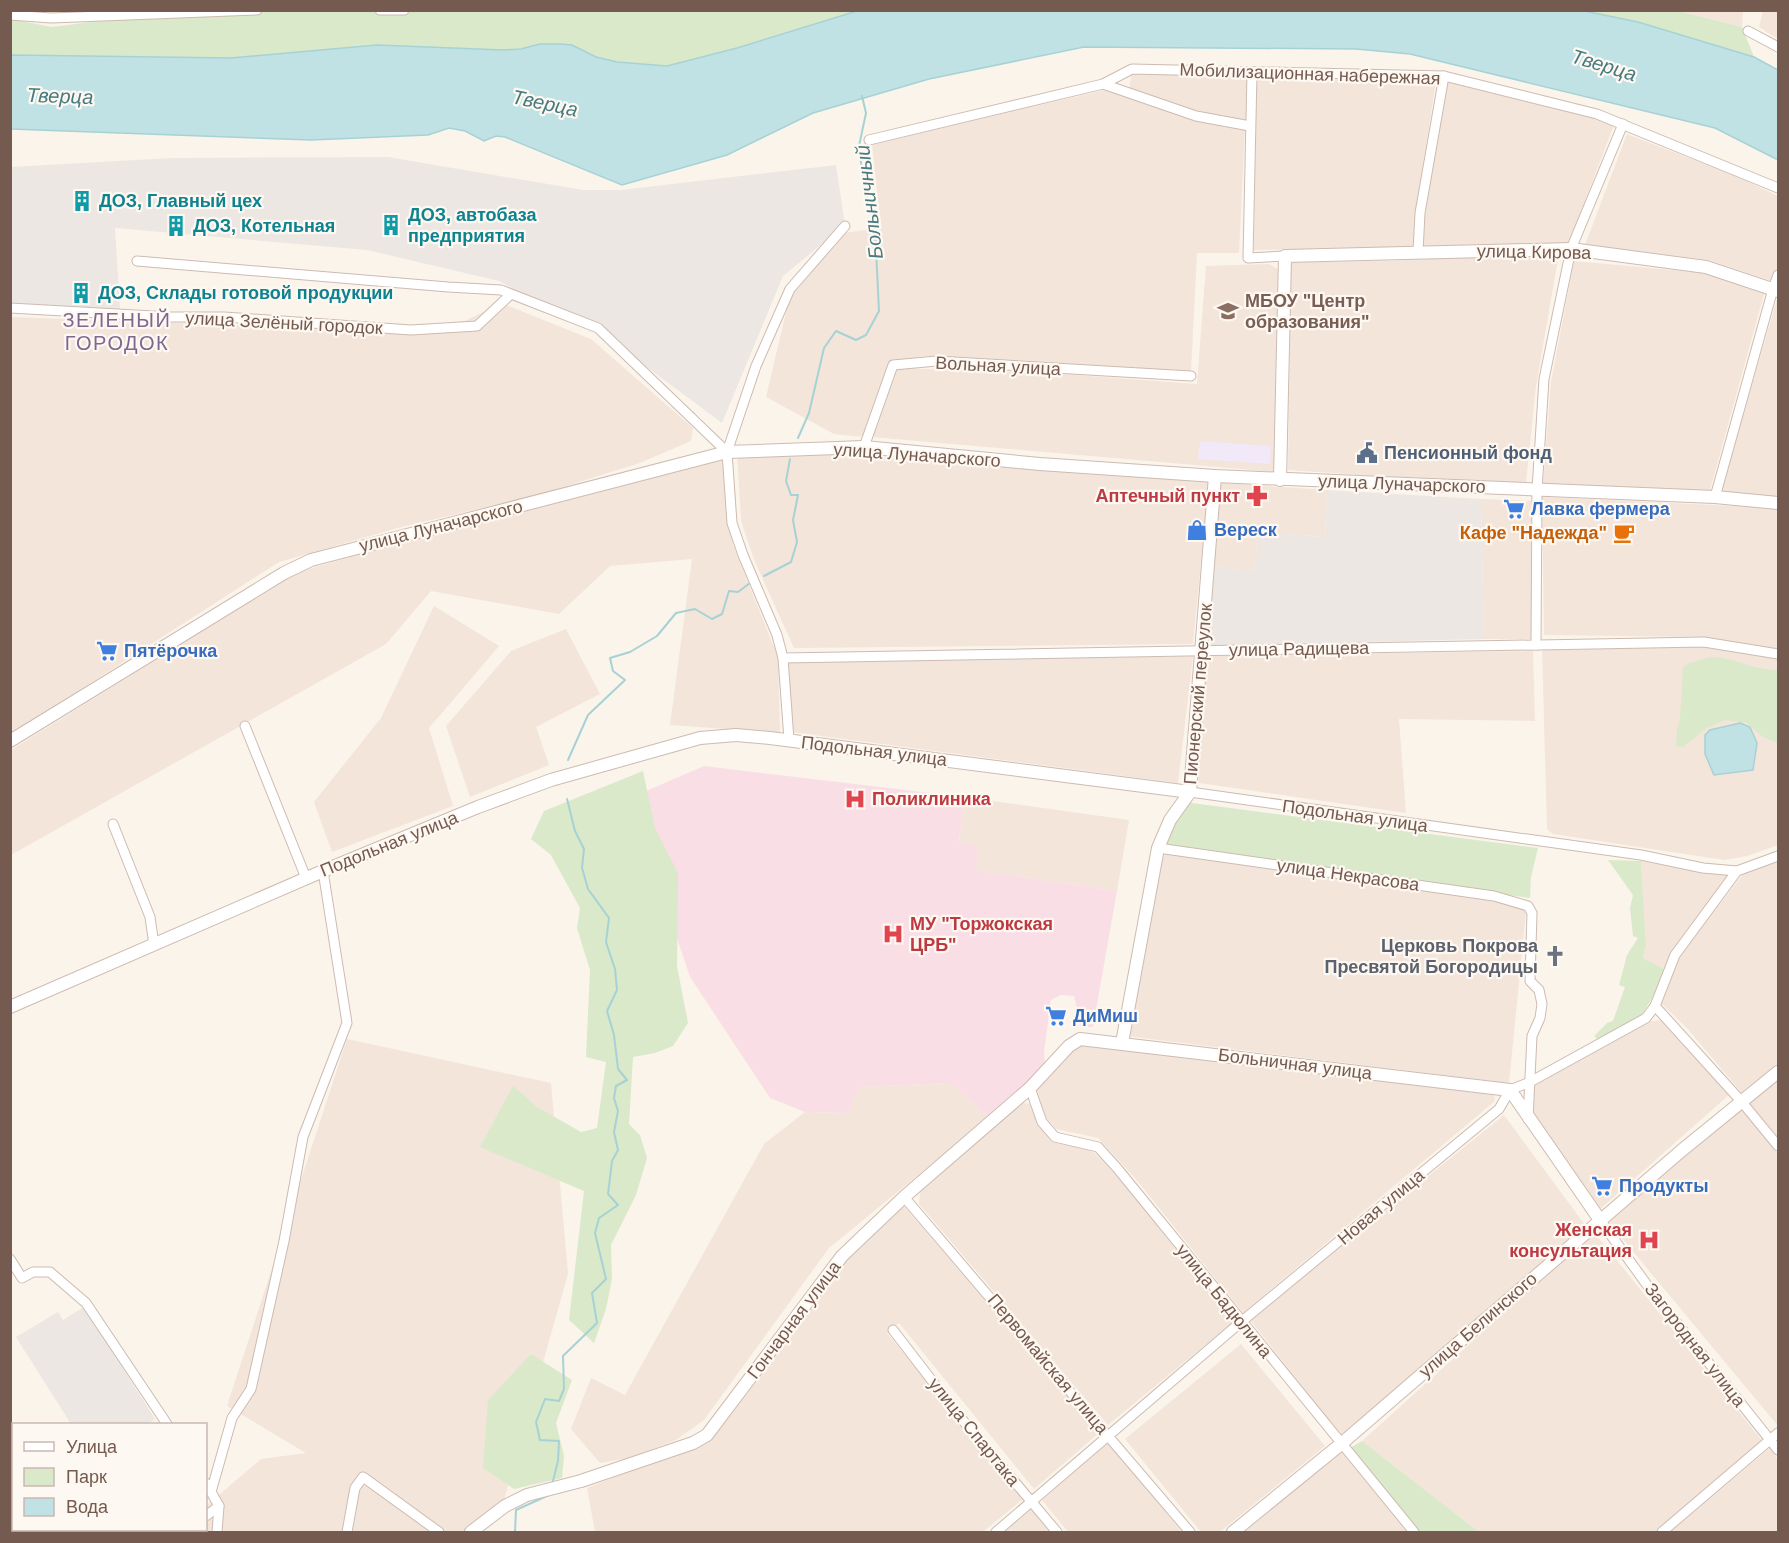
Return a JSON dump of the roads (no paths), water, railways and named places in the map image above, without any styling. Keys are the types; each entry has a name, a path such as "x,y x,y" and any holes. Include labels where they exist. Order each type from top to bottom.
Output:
{"street":[{"path":"10,15 51,18 257,10"},
{"path":"380,10 404,10"},
{"path":"1748,31 1779,47"},
{"name":"Мобилизационная набережная","path":"869,140 1103,84 1132,69 1444,76 1597,114 1779,188"},
{"path":"1252,73 1248,258 1285,256 1280,480"},
{"path":"1418,252 1420,213 1444,76"},
{"path":"1103,84 1196,116 1250,126"},
{"path":"1536,645 1537,490 1544,379 1571,249 1623,124"},
{"path":"789,740 783,658 777,635 732,523 727,452 756,366 790,289 845,226"},
{"name":"улица Кирова","path":"1285,256 1571,249 1706,267 1776,290"},
{"path":"136,261 501,290 598,328 727,452"},
{"path":"1715,497 1779,275"},
{"name":"улица Зелёный городок","path":"10,308 171,318 224,317 411,330 477,327 510,295"},
{"name":"Вольная улица","path":"864,447 893,365 937,361 1191,376"},
{"name":"улица Луначарского","path":"10,741 284,573 311,560 727,452 864,447 1040,464 1280,480 1715,497 1779,503"},
{"name":"Пионерский переулок","path":"1122,1043 1158,848 1170,820 1190,792 1203,651 1215,476"},
{"name":"улица Радищева","path":"783,658 1704,642 1779,654"},
{"path":"245,726 306,878"},
{"name":"Подольная улица","path":"10,1007 306,878 478,807 551,780 688,740 736,735 1190,792 1641,855 1703,868 1737,871 1779,856"},
{"path":"113,824 150,917 154,945"},
{"name":"улица Некрасова","path":"1158,848 1494,896 1528,906 1532,914 1530,981 1539,990 1542,1005 1540,1018 1532,1036 1530,1082"},
{"path":"211,1492 232,1418 251,1389 284,1242 303,1137 347,1023 323,871"},
{"path":"1510,1090 1530,1082 1646,1018 1655,1006 1676,955 1737,871"},
{"path":"1655,1006 1779,1146"},
{"name":"Больничная улица","path":"1080,1039 1510,1090"},
{"name":"Гончарная улица","path":"471,1533 505,1506 527,1495 682,1447 707,1435 842,1256 904,1197 1030,1088 1062,1052 1080,1039"},
{"name":"улица Белинского","path":"1233,1533 1341,1444 1600,1220 1741,1101 1779,1072"},
{"path":"1528,1119 1530,1082"},
{"name":"улица Бадюлина","path":"1030,1088 1042,1122 1055,1137 1098,1147 1414,1533"},
{"name":"Загородная улица","path":"1510,1090 1528,1119 1650,1289 1779,1450"},
{"name":"Новая улица","path":"996,1533 1241,1322 1499,1109 1510,1090"},
{"name":"Первомайская улица","path":"904,1197 1191,1533"},
{"path":"10,1259 22,1278 33,1272 50,1272 86,1303 166,1423"},
{"name":"улица Спартака","path":"893,1330 960,1417 1058,1533"},
{"path":"1662,1533 1779,1433"},
{"path":"347,1533 355,1488 363,1477 439,1533"},
{"path":"207,1485 219,1506 217,1533"},
{"path":"207,1515 219,1506"}],"water":[{"name":"Тверца","path":"857,11 1584,11 1638,22 1754,57 1778,70 1778,160 1715,128 1410,54 1356,49 1084,47 929,79 813,113 727,155 622,185 505,137 496,136 484,141 465,131 449,128 428,135 311,140 11,129 11,55 231,58 377,45 503,50 521,49 540,44 560,44 572,45 596,57 617,62 667,66 737,48"},
{"path":"1740,723 1750,727 1757,743 1753,770 1714,775 1705,754 1705,735 1710,730"}],"waterway":[{"name":"Больничный","path":"798,438 809,413 824,348 836,331 856,340 866,335 879,311 875,229 863,180 859,146 866,113 862,96"},
{"name":"Больничный","path":"764,576 791,562 797,542 793,520 798,495 791,495 786,481 790,459"},
{"name":"Больничный","path":"568,760 588,715 625,680 613,671 610,658 630,652 657,636 676,613 695,609 712,619 722,614 729,591 738,592 750,583"},
{"name":"Больничный","path":"552,1485 558,1461 559,1441 540,1440 536,1422 545,1399 559,1401 564,1389 563,1356 597,1323 592,1293 606,1279 595,1233 599,1218 618,1205 608,1194 612,1161 618,1150 614,1132 618,1111 614,1098 616,1086 627,1080 618,1069 614,1035 607,1011 617,990 615,969 606,942 609,918 588,889 582,868 584,849 575,831 567,799"},
{"name":"Больничный","path":"515,1532 516,1510 550,1493"}],"place":[{"name":"ДОЗ, Главный цех","path":"82,201"},
{"name":"ДОЗ, автобаза предприятия","path":"391,225"},
{"name":"ДОЗ, Котельная","path":"176,226"},
{"name":"ДОЗ, Склады готовой продукции","path":"81,293"},
{"name":"МБОУ \"Центр образования\"","path":"1228,311"},
{"name":"Пенсионный фонд","path":"1367,453"},
{"name":"Аптечный пункт","path":"1257,496"},
{"name":"Лавка фермера","path":"1514,509"},
{"name":"Вереск","path":"1197,530"},
{"name":"Кафе \"Надежда\"","path":"1624,533"},
{"name":"Пятёрочка","path":"107,651"},
{"name":"Поликлиника","path":"855,799"},
{"name":"МУ \"Торжокская ЦРБ\"","path":"893,934"},
{"name":"Церковь Покрова Пресвятой Богородицы","path":"1555,956"},
{"name":"ДиМиш","path":"1056,1016"},
{"name":"Продукты","path":"1602,1186"},
{"name":"Женская консультация","path":"1649,1240"}],"district":[{"name":"ЗЕЛЕНЫЙ ГОРОДОК","path":"117,332"}]}
